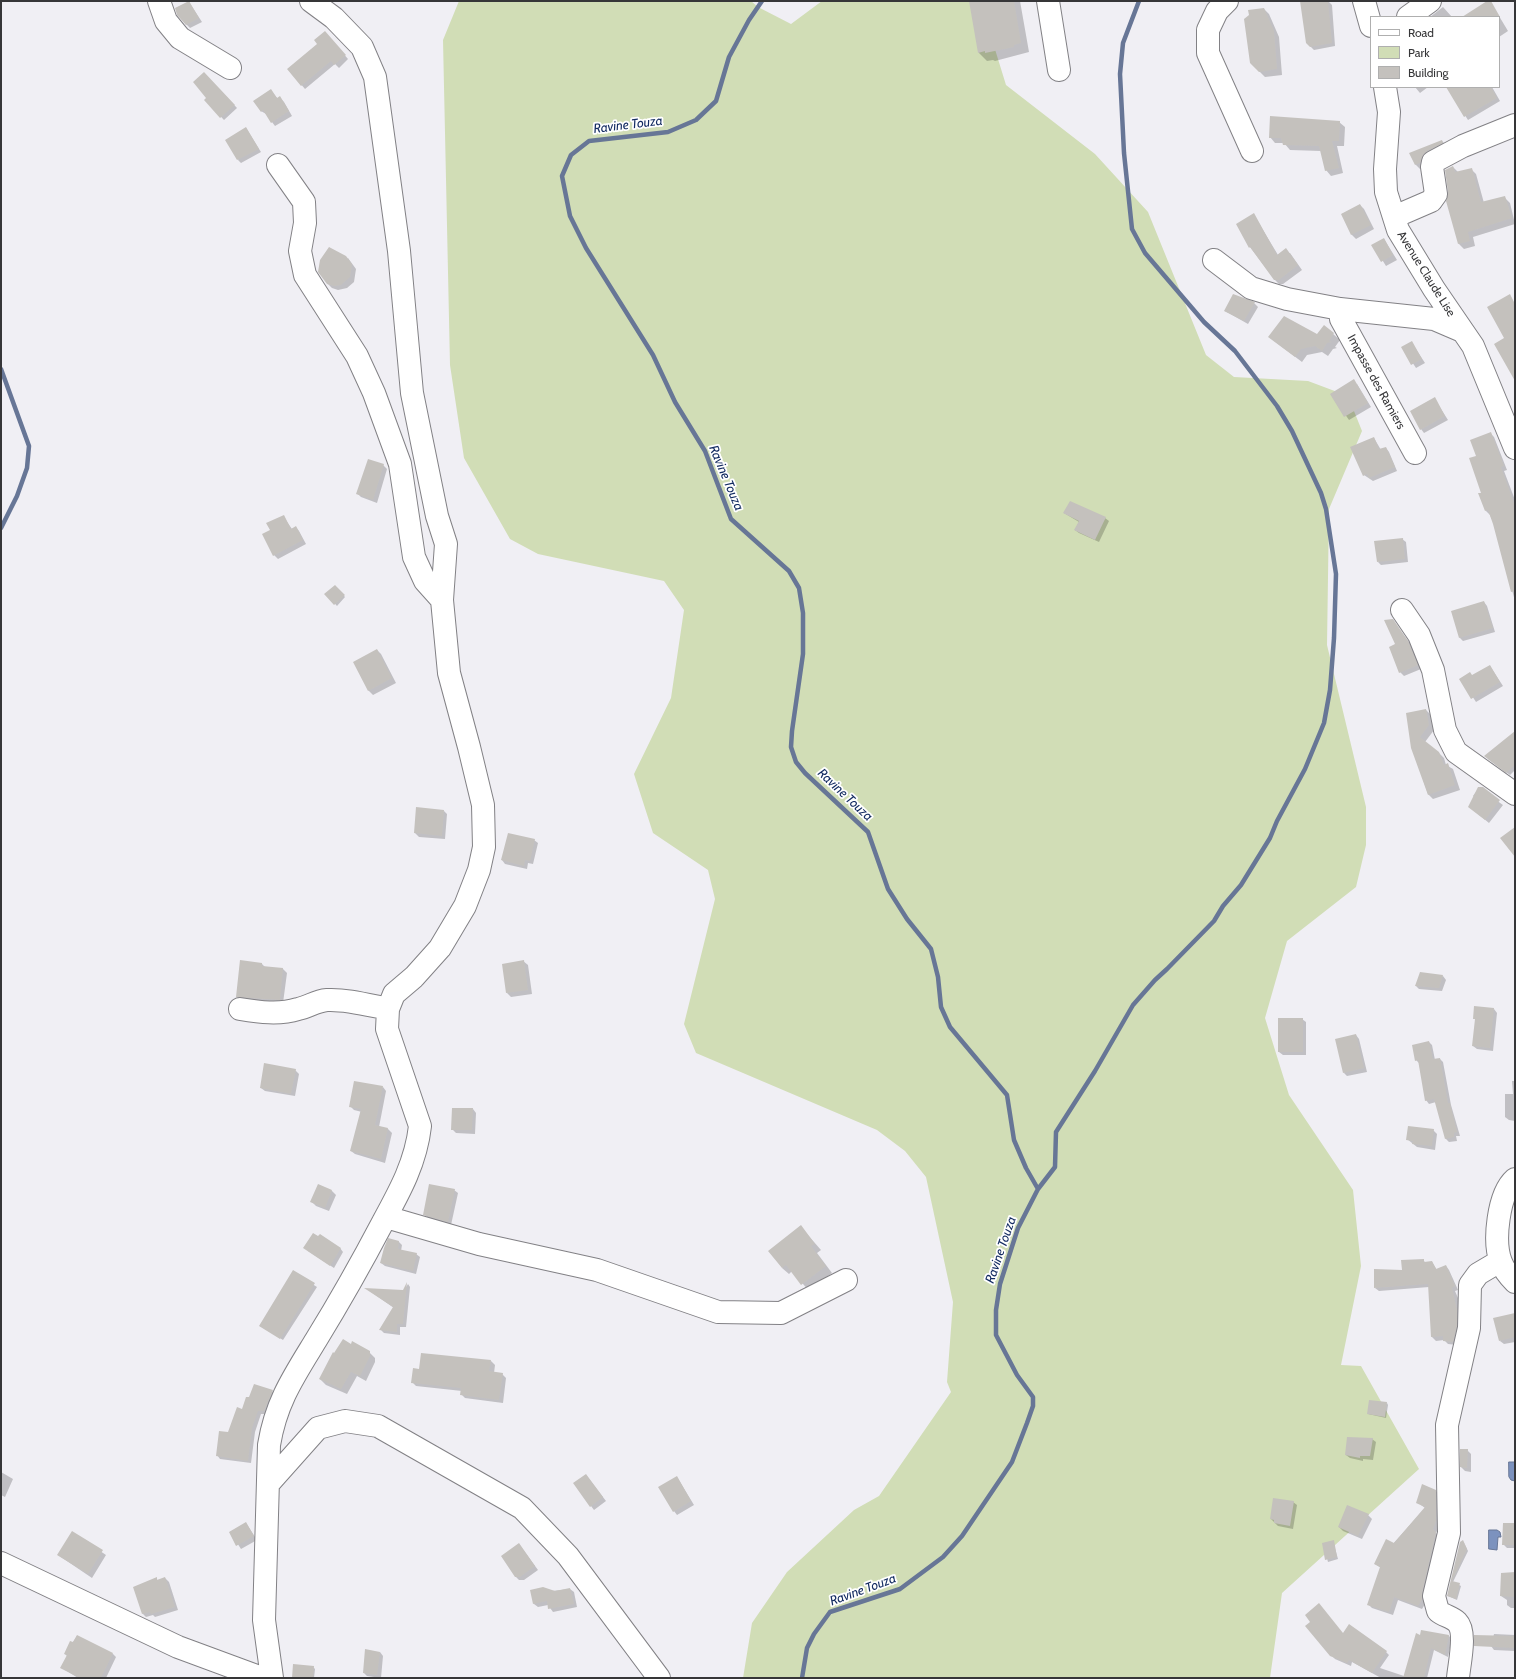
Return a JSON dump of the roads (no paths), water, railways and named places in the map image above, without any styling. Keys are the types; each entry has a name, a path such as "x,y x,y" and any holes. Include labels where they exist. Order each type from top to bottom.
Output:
{"street":[{"path":"159,1 166,21 180,38 230,68"},
{"path":"272,1678 264,1620 270,1437 273,1423 284,1392 359,1270 407,1177 418,1142 420,1126 387,1029 388,1009 394,994 414,977 440,948 465,906 479,870 484,847 483,805 470,747 449,673 442,600 446,544 437,516 412,393 399,251 375,77 362,46 334,18 311,1"},
{"path":"1048,1 1059,70"},
{"path":"1227,1 1217,11 1208,30 1208,53 1252,151"},
{"path":"1364,1 1370,22"},
{"path":"1409,16 1430,1"},
{"name":"Avenue Claude Lise","path":"1385,88 1389,112 1385,169 1386,192 1398,230 1434,290 1473,346 1515,448"},
{"path":"1394,217 1431,201 1436,194 1432,167 1433,162 1463,146 1515,125"},
{"path":"278,165 304,202 305,223 300,251 305,275 357,356 374,393 400,464 414,557 425,580 442,600"},
{"path":"1214,260 1251,288 1286,298 1340,309 1434,320 1462,330"},
{"name":"Impasse des Ramiers","path":"1340,309 1341,319 1415,453"},
{"path":"1402,610 1418,635 1432,670 1444,730 1456,752 1515,794"},
{"path":"240,1009 263,1013 284,1012 299,1009 315,1001 328,1000 388,1009"},
{"path":"1515,1179 1511,1182 1501,1205 1497,1226 1500,1261 1507,1274 1515,1282"},
{"path":"386,1217 478,1244 597,1270 718,1312 781,1314 846,1280"},
{"path":"1458,1678 1462,1640 1460,1627 1456,1622 1438,1611 1434,1596 1448,1533 1447,1424 1469,1328 1470,1285 1478,1274 1500,1261"},
{"path":"269,1483 318,1428 345,1421 378,1426 522,1508 568,1556 659,1678"},
{"path":"1,1564 178,1647 262,1678"}],"water":[{"path":"1509,1462 1515,1462 1515,1481 1511,1480 1509,1477"},
{"path":"1489,1530 1497,1530 1500,1532 1501,1537 1498,1537 1497,1550 1489,1549"}],"waterway":[{"name":"Ravine Touza","path":"762,1 749,20 729,57 716,101 696,120 668,132 589,141 571,155 562,176 570,216 586,248 653,355 675,402 705,451 731,519 789,571 799,588 803,613 803,654 791,747 796,762 805,773 868,832 888,889 907,919 931,949 938,977 941,1007 950,1027 1007,1095 1014,1140 1026,1168 1038,1189"},
{"path":"802,1678 807,1648 814,1634 830,1612 900,1589 943,1557 962,1536 1012,1462 1033,1406 1033,1397 1017,1375 996,1335 996,1310 1000,1284 1018,1228 1038,1189 1055,1167 1056,1132 1095,1071 1133,1005 1155,980 1214,921 1223,906 1241,885 1270,838 1277,821 1305,769 1324,723 1330,690 1334,638 1336,574 1326,509 1321,493 1292,431 1277,406 1235,351 1204,322 1145,253 1132,229 1124,153 1120,74 1123,43 1139,1"},
{"path":"1,369 29,446 27,468 17,496 1,528"}]}
